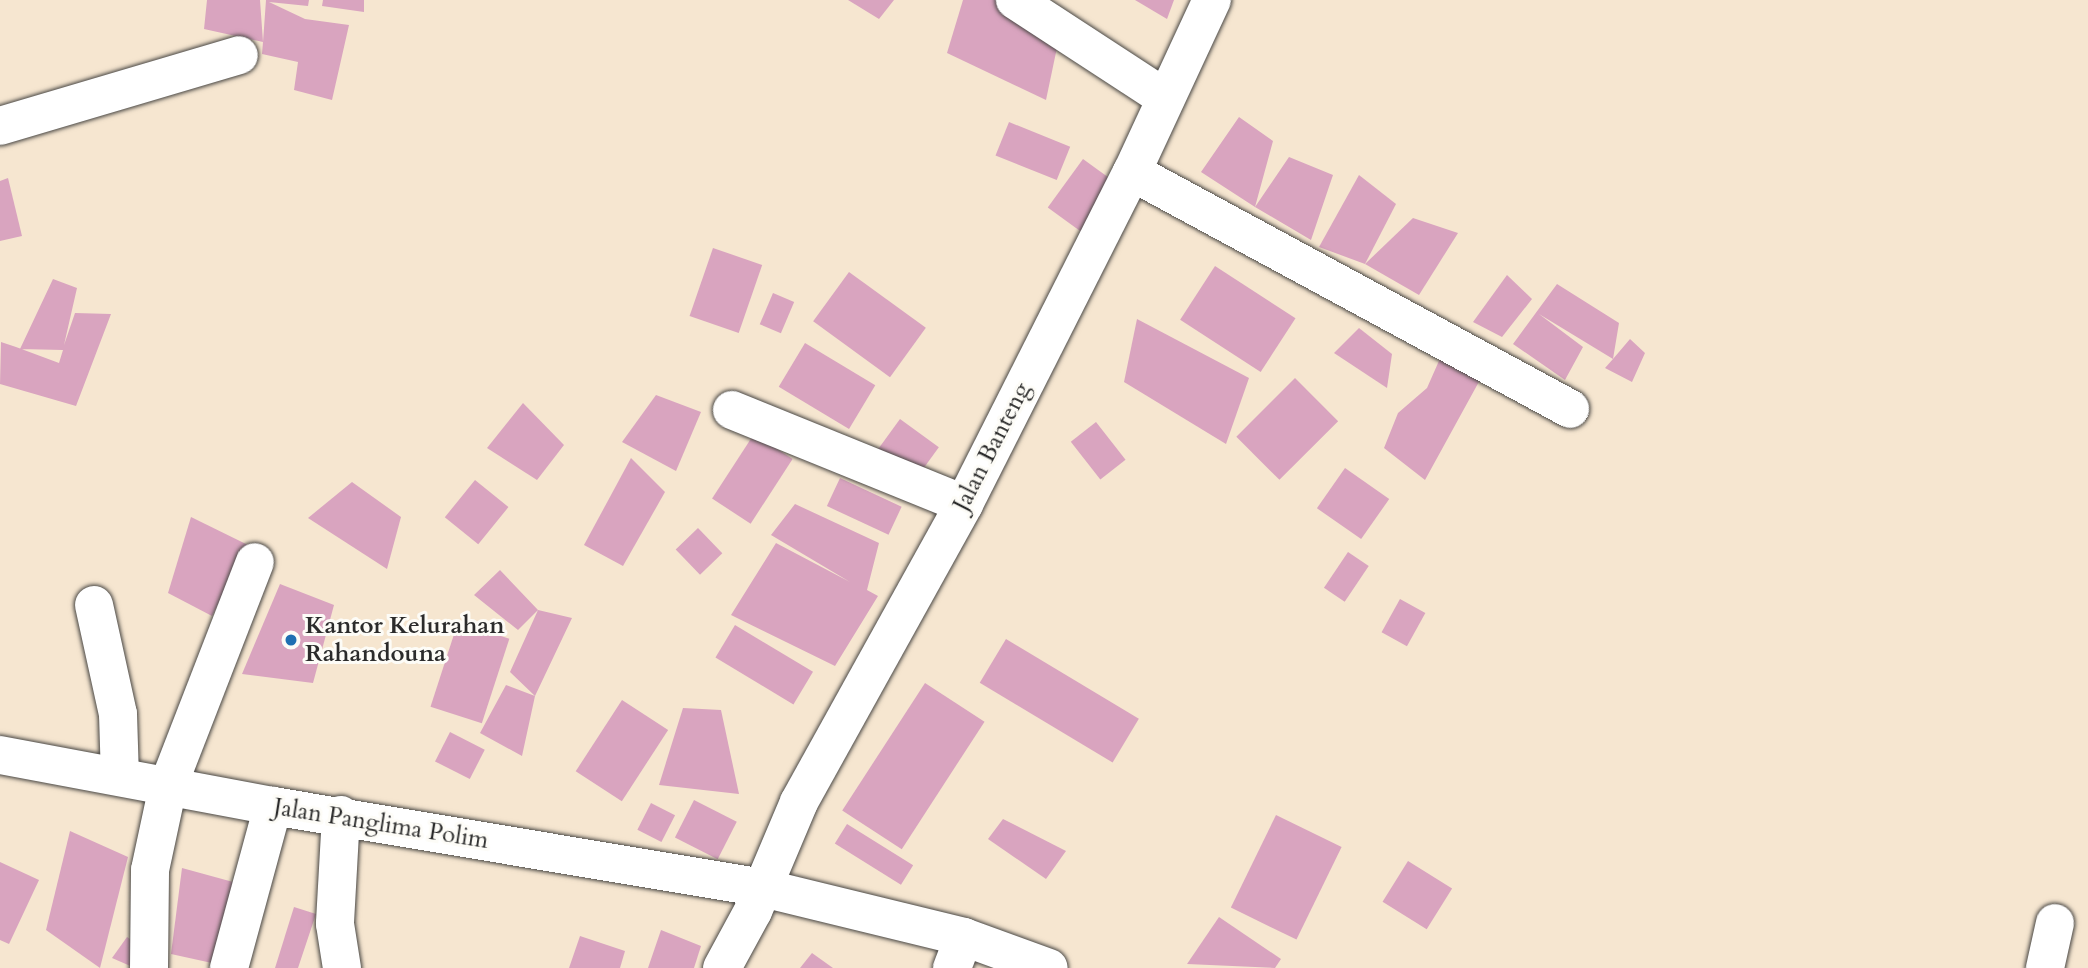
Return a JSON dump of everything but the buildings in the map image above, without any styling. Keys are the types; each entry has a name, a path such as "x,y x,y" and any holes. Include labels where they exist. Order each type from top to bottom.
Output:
{"street":[{"path":"1015,0 1164,97"},
{"name":"Jalan Banteng","path":"722,968 763,888 799,802 964,504 1132,172 1164,97 1212,0"},
{"path":"0,126 239,55"},
{"path":"1132,172 1570,409"},
{"path":"732,410 964,504"},
{"path":"149,968 150,870 168,786 255,562"},
{"path":"94,605 118,714 120,776"},
{"name":"Jalan Panglima Polim","path":"0,755 273,806 341,815 763,888 958,952 1049,968"},
{"path":"229,968 273,806"},
{"path":"341,815 335,924 342,968"},
{"path":"2045,968 2055,923"}],"place":[{"name":"Kantor Kelurahan Rahandouna","path":"291,640"}]}
